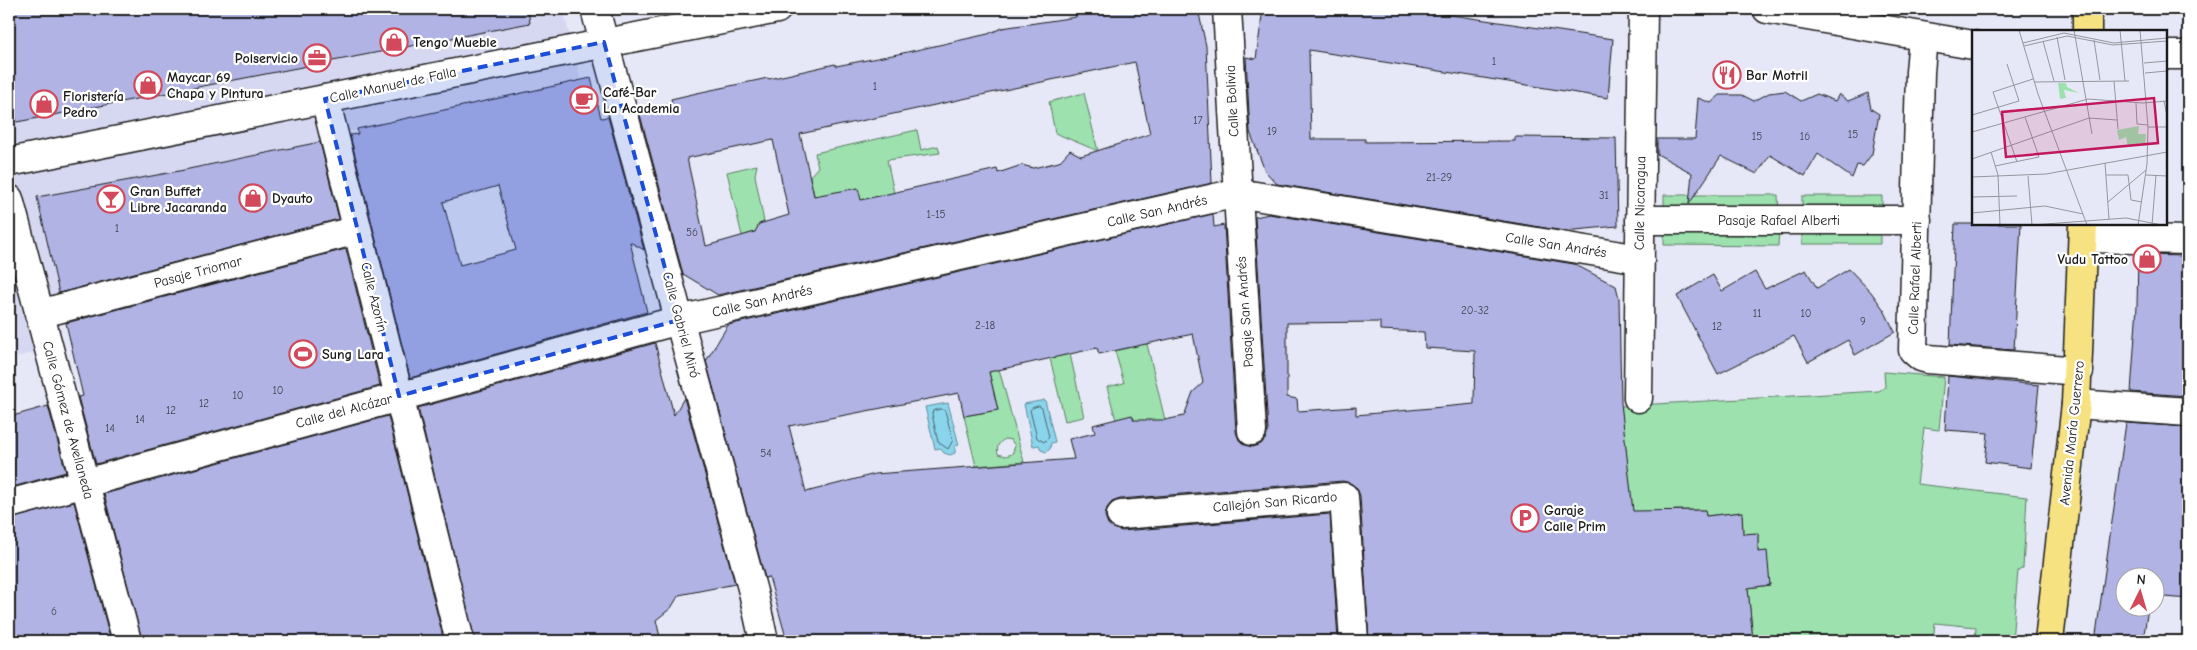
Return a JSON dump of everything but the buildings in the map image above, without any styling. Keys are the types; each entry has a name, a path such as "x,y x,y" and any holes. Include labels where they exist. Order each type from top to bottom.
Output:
{"main road":[{"path":"2086,30 2087,9"},
{"name":"Avenida María Guerrero","path":"2049,641 2079,371 2083,231"}],"street":[{"name":"Calle Gabriel Miró","path":"595,9 680,320 764,641"},
{"name":"Calle Manuel de Falla","path":"9,162 777,9"},
{"name":"Calle Bolivia","path":"1227,9 1237,193"},
{"name":"Calle Nicaragua","path":"1638,398 1643,9"},
{"path":"1767,9 1972,44"},
{"name":"Calle Rafael Alberti","path":"1923,37 1920,72 1912,344 1916,354 1928,359 2079,371"},
{"path":"2167,55 2188,55"},
{"name":"Calle Azorín","path":"325,99 460,641"},
{"name":"Calle San Andrés","path":"680,320 1237,193 1640,259"},
{"name":"Pasaje San Andrés","path":"1237,193 1252,431"},
{"name":"Calle Gómez de Avellaneda","path":"9,199 126,641"},
{"name":"Pasaje Rafael Alberti","path":"1640,220 1917,220"},
{"name":"Pasaje Triomar","path":"40,314 357,230"},
{"path":"2083,231 2188,240"},
{"name":"Calle del Alcázar","path":"9,504 680,320"},
{"path":"2076,404 2188,412"},
{"name":"Callejón San Ricardo","path":"1121,515 1344,496 1354,641"}],"highlighted area":[{"path":"604,42 679,320 399,396 325,99"}],"shaded area":[{"path":"9,9 563,9 581,81 334,135 357,230 40,313 49,349 9,359"}],"green space":[{"path":"1084,93 1098,151 1055,133 1049,102"},
{"path":"917,130 921,150 938,146 940,153 887,160 894,193 860,200 815,199 810,176 818,167 815,153"},
{"path":"757,165 755,175 764,222 759,224 757,231 742,236 727,172"},
{"path":"1664,195 1778,195 1779,214 1664,213"},
{"path":"1802,196 1882,196 1882,213 1802,213"},
{"path":"1664,226 1779,227 1778,246 1664,245"},
{"path":"1880,226 1880,244 1802,244 1802,227"},
{"path":"1113,344 1147,344 1165,420 1119,431 1107,387 1124,383"},
{"path":"1070,354 1084,417 1065,421 1050,358"},
{"path":"999,369 1024,462 976,466 964,416 998,410 989,372","holes":["1005,439 1011,440 1015,446 1012,454 1006,456 998,454 998,445"]},
{"path":"1884,372 1944,377 1939,430 1924,428 1917,484 2027,497 2023,568 2018,571 2012,641 1975,641 1976,627 1935,623 1933,641 1875,638 1875,641 1753,641 1748,588 1769,585 1758,552 1758,534 1743,534 1742,512 1706,516 1705,510 1673,510 1637,550 1621,406 1879,391 1885,387"}],"water":[{"path":"1045,400 1055,442 1051,443 1050,449 1046,452 1041,450 1039,445 1033,446 1024,404"},
{"path":"948,403 959,445 955,446 955,453 950,455 944,453 940,448 935,449 925,407"}],"place":[{"name":"Tengo Mueble","path":"394,42"},
{"name":"Polservicio","path":"317,58"},
{"name":"Bar Motril","path":"1727,75"},
{"name":"Maycar 69 Chapa y Pintura","path":"148,85"},
{"name":"Café-Bar La Academia","path":"584,100"},
{"name":"Floristería Pedro","path":"44,104"},
{"name":"Dyauto","path":"253,198"},
{"name":"Gran Buffet Libre Jacaranda","path":"111,199"},
{"name":"Vudu Tattoo","path":"2147,259"},
{"name":"Sung Lara","path":"303,354"},
{"name":"Garaje Calle Prim","path":"1525,518"}]}
